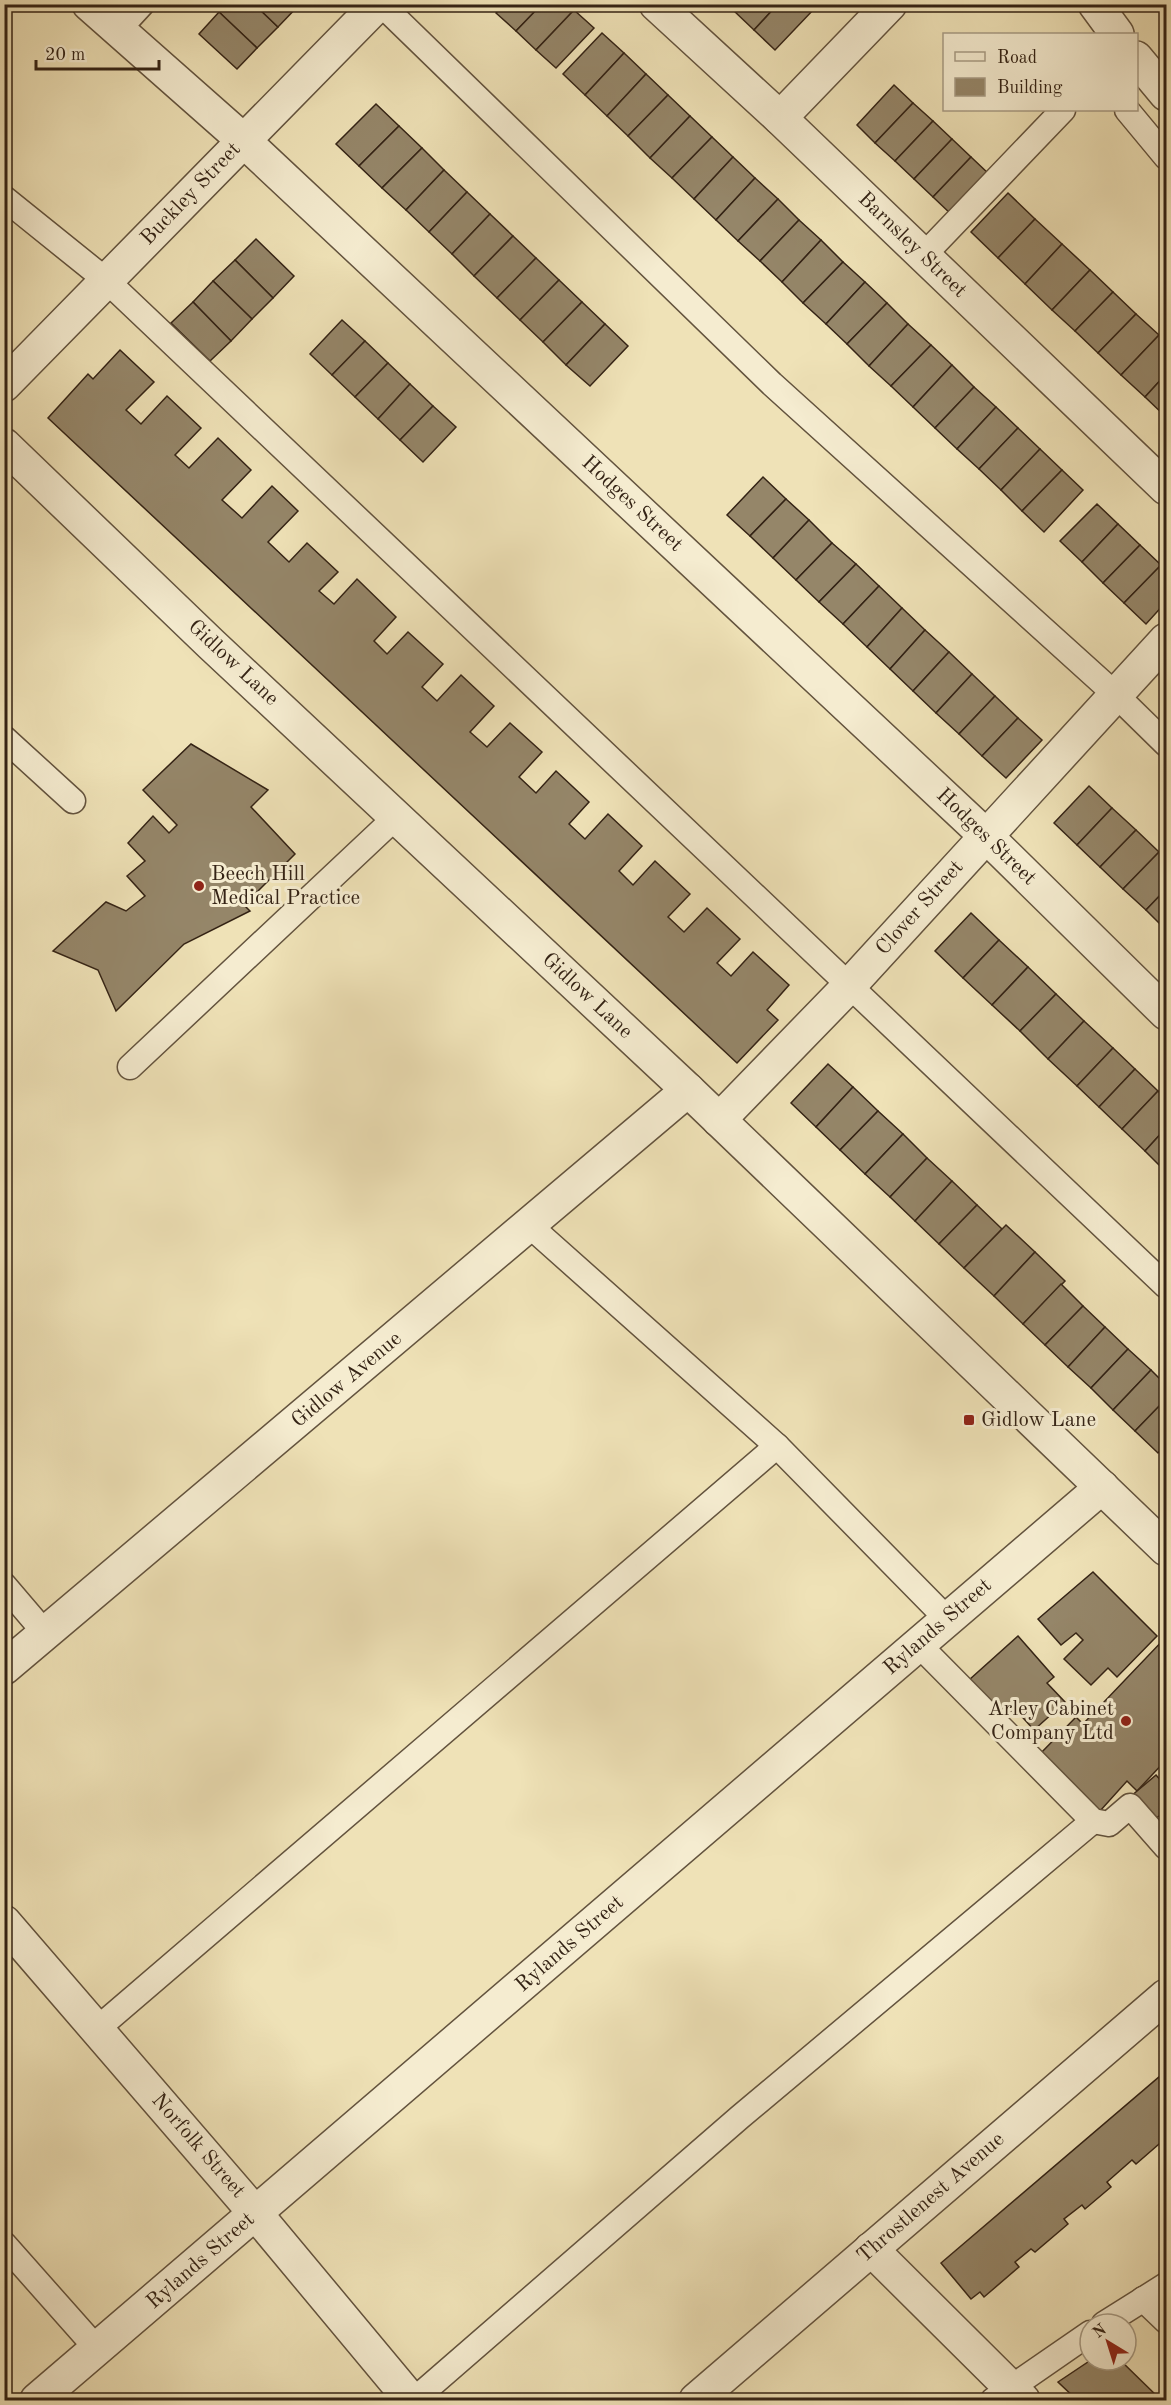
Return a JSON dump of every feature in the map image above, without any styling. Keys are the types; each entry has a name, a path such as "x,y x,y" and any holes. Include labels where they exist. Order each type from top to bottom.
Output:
{"street":[{"name":"Hodges Street","path":"89,4 243,141 985,835 1167,1013"},
{"name":"Buckley Street","path":"4,385 379,4"},
{"name":"Barnsley Street","path":"656,4 780,118 1167,488"},
{"path":"780,118 890,4"},
{"path":"1095,4 1117,33"},
{"path":"1138,59 1167,94"},
{"name":"Gidlow Lane","path":"4,445 688,1090 1167,1550"},
{"name":"Clover Street","path":"719,1120 849,986 985,835 1167,640"},
{"name":"Gidlow Avenue","path":"4,1668 530,1226 688,1090"},
{"name":"Rylands Street","path":"38,2400 1102,1487"},
{"name":"Norfolk Street","path":"4,1922 413,2400"},
{"name":"Throstlenest Avenue","path":"696,2400 1167,1996"},
{"path":"871,2249 1008,2396"}],"lane":[{"path":"119,29 142,4"},
{"path":"379,4 772,384 1116,695 1167,744"},
{"path":"923,256 1062,111"},
{"path":"1128,111 1167,157"},
{"path":"4,198 107,282 1167,1286"},
{"path":"4,738 73,801"},
{"path":"130,1067 396,817"},
{"path":"530,1226 777,1446 947,1618"},
{"path":"97,2029 777,1446"},
{"path":"4,1584 45,1633"},
{"path":"918,1644 1093,1821 1109,1824 1130,1806 1167,1847"},
{"path":"413,2400 740,2117 1093,1821"},
{"path":"4,2244 98,2350"},
{"path":"1123,2312 1167,2285"},
{"path":"1143,2299 1167,2321"},
{"path":"1008,2396 1078,2342"}],"building":[{"path":"227,4 254,4 278,27 257,48 219,12"},
{"path":"254,4 297,4 298,6 278,27"},
{"path":"504,4 542,4 516,31 496,13"},
{"path":"542,4 568,4 574,10 536,50 516,31"},
{"path":"739,4 778,4 754,30 733,10"},
{"path":"778,4 812,4 815,8 775,50 754,30"},
{"path":"574,10 594,28 556,68 536,50"},
{"path":"219,12 257,48 237,69 199,34"},
{"path":"602,33 624,53 585,95 563,74"},
{"path":"624,53 646,74 607,116 585,95"},
{"path":"646,74 668,95 628,136 607,116"},
{"path":"894,85 913,103 875,143 857,125"},
{"path":"668,95 690,116 650,158 628,136"},
{"path":"913,103 933,121 895,161 875,143"},
{"path":"376,104 399,126 359,166 336,144"},
{"path":"690,116 712,137 672,178 650,158"},
{"path":"933,121 952,139 914,179 895,161"},
{"path":"399,126 422,148 382,188 359,166"},
{"path":"712,137 733,157 694,199 672,178"},
{"path":"952,139 971,157 933,197 914,179"},
{"path":"422,148 444,170 406,210 382,188"},
{"path":"733,157 755,178 716,220 694,199"},
{"path":"971,157 990,175 952,215 933,197"},
{"path":"444,170 467,192 429,232 406,210"},
{"path":"755,178 778,199 738,241 716,220"},
{"path":"467,192 490,214 452,254 429,232"},
{"path":"1008,193 1035,219 998,258 971,232"},
{"path":"778,199 799,220 760,261 738,241"},
{"path":"490,214 513,236 474,276 452,254"},
{"path":"1035,219 1062,244 1025,284 998,258"},
{"path":"799,220 821,240 782,282 760,261"},
{"path":"513,236 536,258 497,298 474,276"},
{"path":"256,239 294,276 273,298 235,260"},
{"path":"821,240 843,262 803,303 782,282"},
{"path":"1062,244 1090,270 1052,310 1025,284"},
{"path":"536,258 559,280 520,320 497,298"},
{"path":"235,260 273,298 252,319 213,281"},
{"path":"843,262 865,282 826,324 803,303"},
{"path":"1090,270 1113,292 1075,331 1052,310"},
{"path":"559,280 582,302 543,342 520,320"},
{"path":"213,281 252,319 231,341 193,302"},
{"path":"865,282 887,303 847,344 826,324"},
{"path":"1113,292 1136,314 1098,353 1075,331"},
{"path":"193,302 231,341 210,361 171,323"},
{"path":"582,302 605,324 566,365 543,342"},
{"path":"887,303 908,324 869,366 847,344"},
{"path":"1136,314 1159,335 1121,375 1098,353"},
{"path":"342,320 365,341 332,375 310,354"},
{"path":"605,324 628,346 590,386 566,365"},
{"path":"908,324 931,345 891,386 869,366"},
{"path":"1159,335 1166,343 1166,374 1145,397 1121,375"},
{"path":"365,341 388,363 355,397 332,375"},
{"path":"931,345 952,365 913,407 891,386"},
{"path":"120,350 154,382 126,410 141,424 167,396 201,428 175,455 189,468 218,438 251,470 222,500 242,518 272,486 298,511 268,542 289,562 307,543 338,572 319,591 334,604 357,579 396,617 374,641 387,654 408,632 443,664 422,687 437,701 461,675 494,706 470,732 487,747 510,723 542,752 519,777 536,793 556,771 589,802 569,824 585,839 608,814 642,846 619,871 633,885 655,861 690,894 668,917 684,932 707,908 740,939 717,963 731,976 753,952 789,985 767,1010 778,1020 737,1063 48,418 88,374 93,379"},
{"path":"388,363 410,384 378,419 355,397"},
{"path":"952,365 974,387 935,428 913,407"},
{"path":"1166,374 1166,417 1145,397"},
{"path":"410,384 433,406 400,440 378,419"},
{"path":"974,387 996,407 957,449 935,428"},
{"path":"433,406 456,427 423,462 400,440"},
{"path":"996,407 1018,428 979,469 957,449"},
{"path":"1018,428 1040,449 1001,490 979,469"},
{"path":"1040,449 1062,470 1022,511 1001,490"},
{"path":"1062,470 1083,490 1044,532 1022,511"},
{"path":"763,477 786,499 750,536 727,515"},
{"path":"786,499 809,520 773,558 750,536"},
{"path":"1097,504 1118,524 1082,562 1060,541"},
{"path":"809,520 832,543 796,580 773,558"},
{"path":"1118,524 1140,545 1103,583 1082,562"},
{"path":"832,543 856,564 819,602 796,580"},
{"path":"1140,545 1161,565 1124,603 1103,583"},
{"path":"856,564 879,586 843,624 819,602"},
{"path":"1161,565 1166,571 1166,602 1146,624 1124,603"},
{"path":"879,586 902,608 867,647 843,624"},
{"path":"902,608 925,630 890,669 867,647"},
{"path":"925,630 949,652 913,691 890,669"},
{"path":"949,652 972,674 936,713 913,691"},
{"path":"972,674 995,696 959,734 936,713"},
{"path":"995,696 1018,718 982,756 959,734"},
{"path":"1018,718 1042,740 1006,778 982,756"},
{"name":"Beech Hill Medical Practice","path":"191,744 268,790 251,807 295,854 244,905 250,911 184,944 116,1011 98,970 53,951 106,902 126,911 145,896 127,876 145,861 128,843 153,816 169,833 177,825 143,790"},
{"path":"1089,786 1112,808 1077,845 1054,823"},
{"path":"1112,808 1136,830 1100,867 1077,845"},
{"path":"1136,830 1159,852 1123,889 1100,867"},
{"path":"1159,852 1166,859 1166,889 1146,910 1123,889"},
{"path":"1166,889 1166,930 1146,910"},
{"path":"971,913 999,940 963,978 935,951"},
{"path":"999,940 1028,967 992,1005 963,978"},
{"path":"1028,967 1056,994 1020,1031 992,1005"},
{"path":"1056,994 1084,1021 1048,1059 1020,1031"},
{"path":"1084,1021 1113,1048 1077,1086 1048,1059"},
{"path":"1113,1048 1135,1069 1099,1107 1077,1086"},
{"path":"828,1064 853,1087 816,1127 791,1103"},
{"path":"1135,1069 1158,1091 1122,1129 1099,1107"},
{"path":"853,1087 878,1111 840,1150 816,1127"},
{"path":"1158,1091 1166,1099 1166,1128 1145,1151 1122,1129"},
{"path":"878,1111 903,1134 865,1174 840,1150"},
{"path":"1166,1128 1166,1172 1145,1151"},
{"path":"903,1134 927,1158 890,1197 865,1174"},
{"path":"927,1158 952,1181 915,1221 890,1197"},
{"path":"952,1181 977,1205 939,1244 915,1221"},
{"path":"977,1205 1002,1229 964,1268 939,1244"},
{"path":"1006,1225 1035,1252 994,1296 964,1268"},
{"path":"1035,1252 1065,1281 1023,1324 994,1296"},
{"path":"1061,1284 1083,1306 1045,1345 1023,1324"},
{"path":"1083,1306 1105,1327 1068,1367 1045,1345"},
{"path":"1105,1327 1128,1349 1091,1388 1068,1367"},
{"path":"1128,1349 1151,1370 1113,1410 1091,1388"},
{"path":"1151,1370 1166,1385 1166,1399 1135,1431 1113,1410"},
{"path":"1166,1399 1166,1444 1158,1453 1135,1431"},
{"path":"1093,1572 1157,1636 1117,1677 1108,1668 1091,1685 1064,1659 1083,1640 1076,1633 1061,1645 1038,1619"},
{"path":"1018,1636 1054,1677 1047,1683 1065,1702 1034,1730 1015,1709 1007,1716 969,1680"},
{"name":"Arley Cabinet Company Ltd","path":"1166,1637 1166,1738 1163,1742 1166,1745 1166,1760 1137,1791 1127,1781 1100,1811 1040,1754 1076,1717 1083,1724"},
{"path":"1156,1775 1163,1783 1166,1779 1166,1810 1152,1822 1130,1797"},
{"path":"1166,2071 1166,2138 1136,2164 1132,2160 1107,2182 1111,2187 1085,2209 1082,2205 1064,2219 1068,2224 1035,2252 1031,2249 1015,2262 1019,2267 984,2297 980,2292 971,2299 941,2263"},
{"path":"1078,2369 1078,2372 1132,2372 1161,2400 1077,2400 1058,2382"}],"place":[{"name":"Beech Hill Medical Practice","path":"199,886"},
{"name":"Gidlow Lane","path":"969,1420"},
{"name":"Arley Cabinet Company Ltd","path":"1126,1721"}]}
